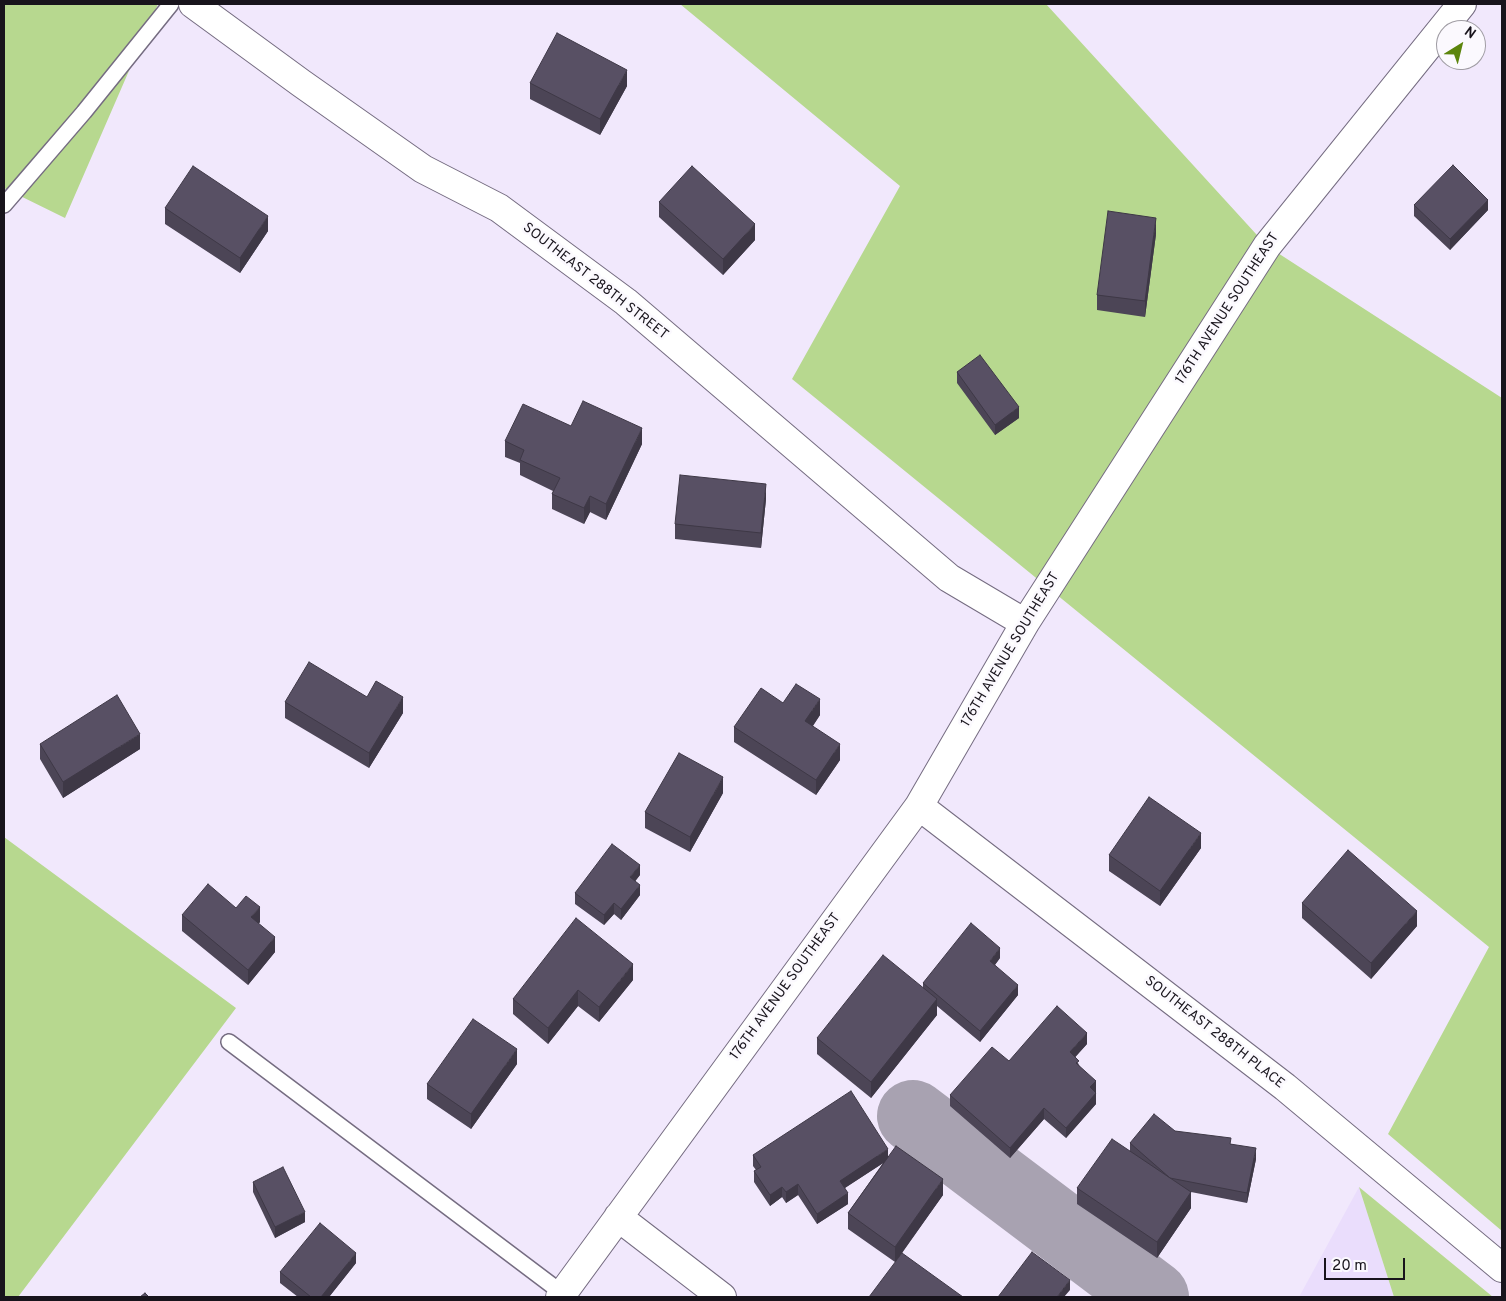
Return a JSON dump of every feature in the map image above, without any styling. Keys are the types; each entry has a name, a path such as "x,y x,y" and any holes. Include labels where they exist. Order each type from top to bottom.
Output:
{"street":[{"name":"SOUTHEAST 288TH STREET","path":"193,4 300,83 423,169 498,208 626,302 949,578 1025,624"},
{"name":"176TH AVENUE SOUTHEAST","path":"561,1295 919,806 1025,624 1267,246 1462,4"},
{"name":"SOUTHEAST 288TH PLACE","path":"919,806 1285,1087 1502,1268"},
{"path":"618,1217 722,1297"}],"lane":[{"path":"4,205 84,112 171,4"},
{"path":"229,1042 561,1295"}],"shaded area":[{"path":"1359,1187 1394,1297 1299,1297"}],"green space":[{"path":"4,4 158,4 65,218 4,188"},
{"path":"680,4 1046,4 1267,246 1502,398 1502,1231 1388,1134 1489,947 792,379 900,186"},
{"path":"4,837 236,1008 18,1297 4,1297"},
{"path":"1359,1187 1493,1297 1394,1297"}],"building":[{"path":"557,33 627,70 600,119 530,83"},
{"path":"1453,165 1488,200 1450,239 1414,205"},
{"path":"193,166 268,216 240,258 165,208"},
{"path":"692,166 755,224 723,259 659,202"},
{"path":"1108,211 1156,218 1145,301 1097,295"},
{"path":"980,355 1019,407 995,425 957,372"},
{"path":"583,401 642,428 606,504 590,496 584,508 552,494 560,478 520,460 524,450 505,441 523,404 571,426"},
{"path":"680,475 766,484 761,533 675,524"},
{"path":"309,662 367,697 376,681 403,697 369,753 285,702"},
{"path":"796,684 820,699 805,721 840,744 816,780 734,727 761,688 783,703"},
{"path":"117,695 140,734 63,782 40,744"},
{"path":"679,753 723,777 690,837 645,812"},
{"path":"1149,797 1201,833 1160,891 1109,855"},
{"path":"612,844 640,865 630,877 640,885 621,909 614,903 604,915 575,893"},
{"path":"1348,850 1417,911 1371,963 1302,903"},
{"path":"208,884 236,908 246,896 260,907 251,917 275,937 248,970 182,915"},
{"path":"576,918 633,964 599,1007 578,990 548,1028 513,999"},
{"path":"971,923 1000,948 990,961 1018,985 980,1031 923,983"},
{"path":"883,955 937,999 871,1082 817,1038"},
{"path":"1057,1006 1087,1033 1070,1052 1079,1061 1076,1063 1096,1081 1090,1087 1096,1093 1066,1128 1044,1108 1010,1148 950,1095 992,1047 1009,1061"},
{"path":"473,1019 517,1049 471,1114 427,1084"},
{"path":"851,1091 888,1149 840,1181 848,1193 817,1214 798,1184 786,1192 782,1187 770,1195 754,1171 761,1167 753,1155"},
{"path":"1154,1114 1175,1131 1231,1138 1230,1144 1256,1148 1247,1193 1170,1178 1130,1143"},
{"path":"1112,1139 1191,1192 1157,1242 1077,1188"},
{"path":"896,1146 943,1179 895,1247 848,1213"},
{"path":"283,1167 305,1212 275,1227 253,1182"},
{"path":"320,1223 356,1253 321,1297 311,1297 280,1272"},
{"path":"1032,1252 1070,1280 1057,1297 998,1297"},
{"path":"902,1253 963,1297 869,1297"},
{"path":"145,1293 149,1297 140,1297"}],"taxiway":[{"path":"913,1116 1153,1297"}]}
